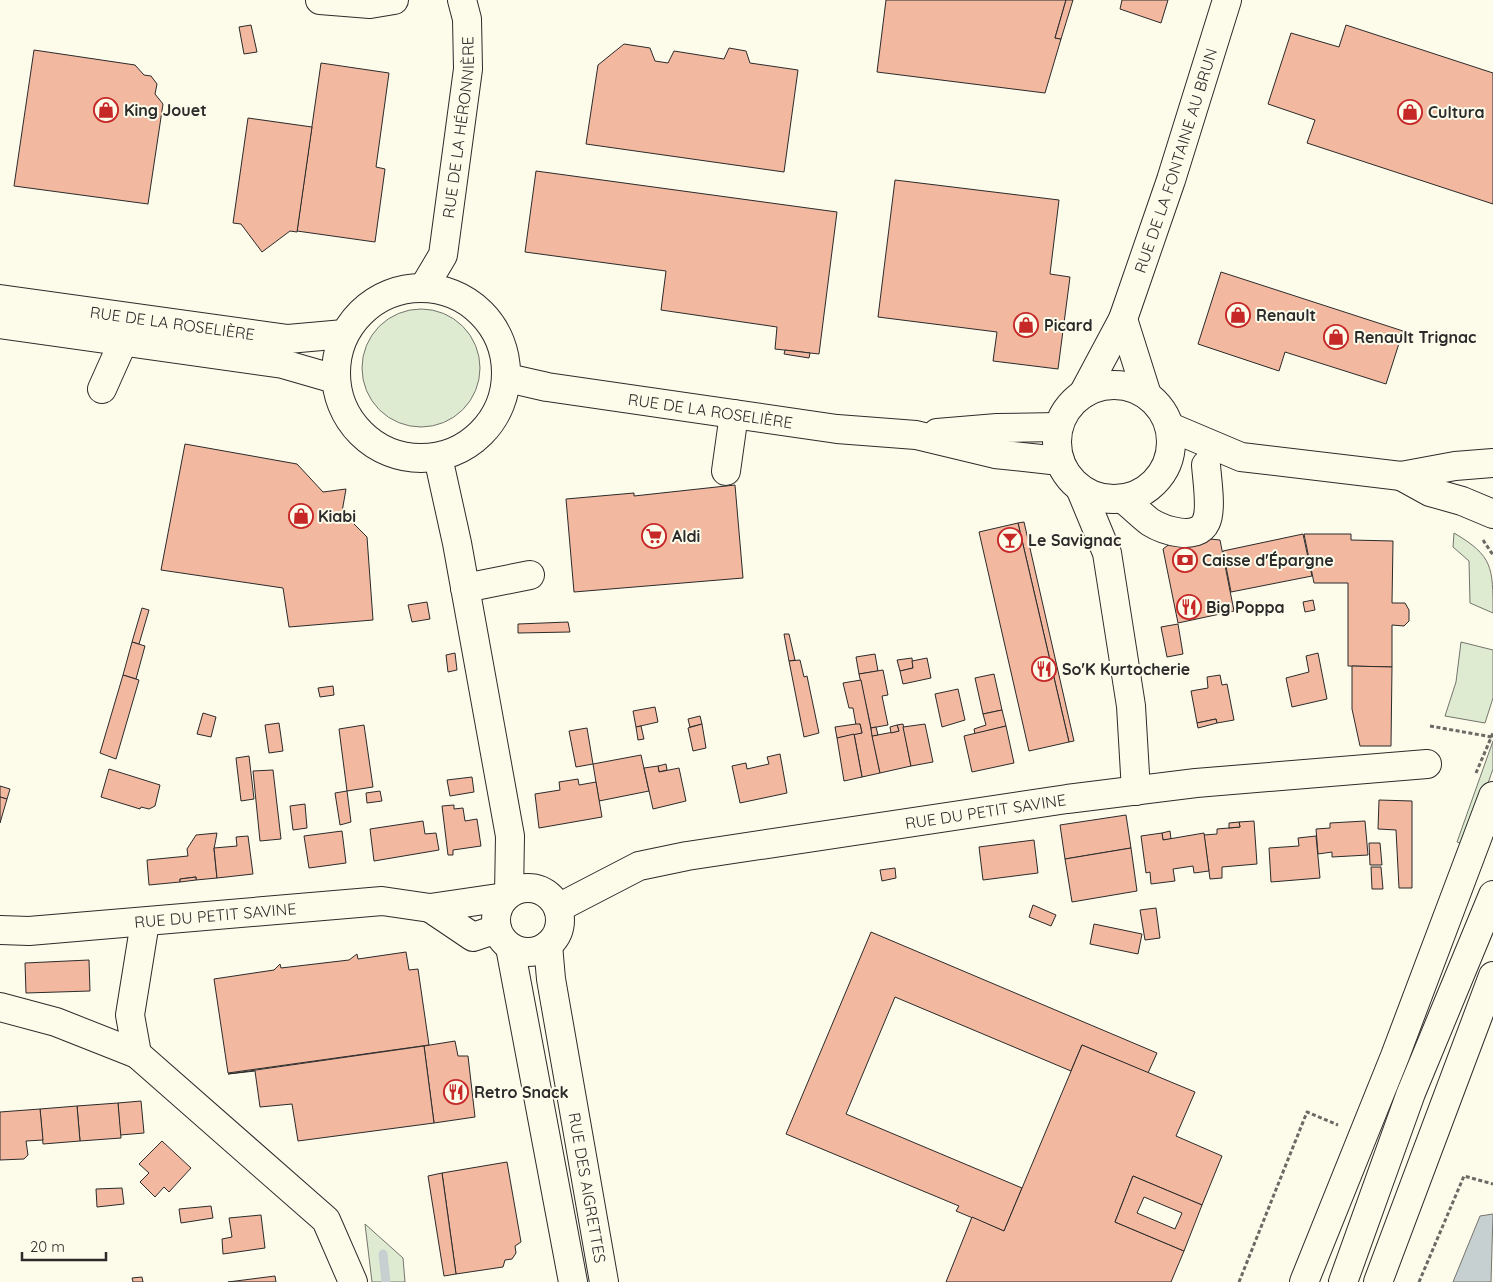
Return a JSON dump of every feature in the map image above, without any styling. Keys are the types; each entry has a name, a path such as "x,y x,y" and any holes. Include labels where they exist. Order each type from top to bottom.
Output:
{"street":[{"path":"320,0 370,4 394,0"},
{"name":"RUE DE LA FONTAINE AU BRUN","path":"1083,394 1123,319 1171,180 1227,0"},
{"name":"RUE DE LA HÉRONNIÈRE","path":"443,255 468,68 470,6"},
{"path":"424,287 443,255"},
{"path":"443,255 455,293"},
{"path":"424,287 455,293 480,309 502,342 507,378 502,404 486,430 466,447 438,457 421,459 391,453 366,438 342,408 335,379 335,363 344,334 362,310 387,293 424,287"},
{"name":"RUE DE LA ROSELIÈRE","path":"0,299 288,339 344,334"},
{"path":"1123,319 1147,395"},
{"name":"RUE DE LA ROSELIÈRE","path":"0,324 283,364 335,379"},
{"path":"102,389 123,342"},
{"name":"RUE DE LA ROSELIÈRE","path":"507,378 546,387 837,429 916,435 996,454 1060,462"},
{"path":"1115,384 1132,387 1147,395 1165,414 1170,427 1172,443 1170,459 1163,474 1152,486 1138,495 1123,499 1093,496 1080,488 1068,476 1060,462 1057,444 1058,427 1064,414 1083,394 1098,387 1115,384"},
{"path":"726,472 734,414"},
{"name":"RUE DE LA ROSELIÈRE","path":"916,435 997,428 1058,427"},
{"path":"1170,427 1241,457 1401,476 1455,466 1493,463"},
{"path":"438,457 465,588 510,836 516,893"},
{"path":"1163,474 1241,457"},
{"path":"1123,499 1150,522 1168,530 1186,533 1199,530 1206,523 1208,510 1206,464"},
{"path":"1401,476 1430,492 1462,501 1493,514"},
{"path":"1080,488 1107,553 1131,706 1136,791"},
{"path":"1107,553 1123,499"},
{"path":"465,588 530,575"},
{"name":"RUE DU PETIT SAVINE","path":"558,908 639,866 725,851 1196,783 1427,764"},
{"path":"1304,1282 1395,1056 1493,796"},
{"path":"548,945 558,931 560,920 558,908 552,899 543,892 516,893 497,911 573,1282"},
{"name":"RUE DU PETIT SAVINE","path":"0,930 29,931 382,901 430,908 516,893"},
{"path":"1343,1282 1411,1093 1493,895"},
{"name":"RUE DU PETIT SAVINE","path":"430,908 473,937 504,938 522,951 533,951 548,945"},
{"path":"137,1054 130,1015 145,922"},
{"name":"RUE DES AIGRETTES","path":"548,945 551,979 604,1282"},
{"path":"1378,1282 1493,976"},
{"path":"0,1007 56,1022 137,1054 326,1220 353,1282"}],"path":[{"path":"1430,726 1492,737"},
{"path":"1239,1282 1306,1112 1340,1126"},
{"path":"1419,1282 1464,1176 1493,1184"}],"green space":[{"path":"421,309 443,314 454,319 470,335 475,346 480,368 475,390 470,401 454,417 443,422 421,427 399,422 388,417 372,401 367,390 362,368 367,346 372,335 388,319 399,314"},
{"path":"1454,533 1477,549 1488,564 1491,574 1493,613 1470,603 1469,561 1453,547"},
{"path":"1461,642 1493,650 1493,698 1485,723 1445,716 1456,682"},
{"path":"1493,741 1493,769 1466,845 1457,842"},
{"path":"365,1224 403,1258 405,1282 372,1282"}],"shaded area":[{"path":"1493,1214 1491,1282 1453,1282 1480,1216"}],"building":[{"path":"886,0 1066,0 1055,38 1061,39 1045,93 877,72"},
{"path":"1066,0 1073,0 1061,39 1055,38"},
{"path":"1122,0 1168,0 1161,23 1120,9"},
{"path":"251,25 257,52 244,54 239,27"},
{"path":"1346,25 1493,73 1493,204 1307,143 1315,120 1268,104 1291,33 1339,47"},
{"path":"624,44 650,48 655,61 668,63 674,51 724,59 729,48 746,51 750,63 798,70 784,172 586,144 598,65"},
{"path":"34,50 135,65 144,75 151,76 157,84 155,94 163,104 148,204 14,186"},
{"path":"321,63 389,73 376,167 385,169 375,242 297,231"},
{"path":"248,118 312,127 297,232 290,231 262,252 241,224 233,223"},
{"path":"536,171 837,212 819,354 775,349 777,327 661,310 666,271 525,252"},
{"path":"895,180 1059,200 1050,274 1070,277 1058,369 993,361 997,332 878,317"},
{"path":"1221,272 1403,331 1386,384 1285,352 1279,371 1198,344"},
{"path":"785,350 810,353 809,358 784,354"},
{"path":"185,444 297,464 323,492 346,489 342,512 367,537 373,620 289,627 283,588 161,570"},
{"path":"735,485 743,578 574,592 566,499 634,493 634,496"},
{"path":"1024,522 1074,741 1069,742 1018,523"},
{"path":"1018,523 1069,742 1029,751 979,532"},
{"path":"1303,534 1312,576 1231,592 1223,551"},
{"path":"1304,534 1351,534 1351,540 1393,541 1392,603 1405,603 1409,610 1409,621 1404,626 1392,625 1392,667 1348,666 1348,583 1314,583"},
{"path":"1180,536 1220,540 1234,611 1178,623 1163,549"},
{"path":"1313,600 1315,610 1305,612 1303,602"},
{"path":"427,602 430,619 412,622 408,605"},
{"path":"142,608 149,610 139,644 132,642"},
{"path":"568,622 570,632 518,633 518,624"},
{"path":"1178,624 1183,654 1167,657 1161,627"},
{"path":"784,634 789,634 795,660 789,661"},
{"path":"132,642 145,646 136,679 123,675"},
{"path":"455,653 457,670 448,672 446,655"},
{"path":"1318,653 1327,699 1292,707 1286,678 1309,672 1306,656"},
{"path":"875,654 878,671 859,674 856,657"},
{"path":"912,658 913,668 900,671 897,660"},
{"path":"927,658 931,678 903,684 900,671 913,668 912,661"},
{"path":"800,660 804,677 807,676 819,733 804,737 789,661"},
{"path":"1352,666 1392,667 1391,746 1360,746 1352,709"},
{"path":"883,670 888,695 882,696 888,725 871,728 859,674"},
{"path":"994,674 1002,710 983,714 975,678"},
{"path":"123,675 139,680 116,759 100,753"},
{"path":"1220,675 1222,685 1227,684 1234,720 1217,723 1216,719 1197,723 1191,691 1208,688 1207,677"},
{"path":"861,680 880,773 862,777 854,734 862,733 860,724 856,725 853,708 849,708 843,683"},
{"path":"333,686 334,695 320,697 318,688"},
{"path":"958,689 965,720 942,727 935,694"},
{"path":"655,707 658,722 636,727 633,711"},
{"path":"1002,710 1006,726 975,734 974,729 986,725 983,714"},
{"path":"203,713 216,717 211,737 197,734"},
{"path":"700,716 702,724 690,727 688,719"},
{"path":"1216,719 1217,723 1198,728 1197,723"},
{"path":"279,723 283,751 269,753 265,725"},
{"path":"702,724 706,748 693,751 688,728"},
{"path":"860,724 862,733 837,738 835,727"},
{"path":"903,724 911,766 880,773 872,736 899,731 897,725"},
{"path":"925,724 933,762 911,766 903,727"},
{"path":"364,725 373,787 347,791 339,729"},
{"path":"897,725 899,731 891,733 890,727"},
{"path":"641,726 644,739 638,740 636,727"},
{"path":"1006,726 1014,763 972,772 964,736"},
{"path":"876,727 878,735 872,736 871,728"},
{"path":"587,728 593,764 576,767 569,731"},
{"path":"854,734 862,777 844,781 837,738"},
{"path":"780,754 787,793 740,803 732,766 746,763 747,769 769,764 767,757"},
{"path":"641,755 649,791 599,801 593,764"},
{"path":"249,756 254,799 241,801 236,758"},
{"path":"666,764 667,770 659,772 658,766"},
{"path":"658,766 659,772 679,768 686,801 653,809 644,768"},
{"path":"109,769 160,785 155,806 149,809 141,807 140,809 101,797"},
{"path":"273,770 281,839 260,841 253,771"},
{"path":"472,777 474,792 450,796 447,780"},
{"path":"578,779 579,785 596,782 602,817 539,828 535,794 560,790 559,782"},
{"path":"0,786 10,789 7,799 0,797"},
{"path":"347,791 351,822 340,825 335,793"},
{"path":"380,791 382,801 367,803 366,793"},
{"path":"0,797 7,799 0,823"},
{"path":"1379,800 1412,801 1412,888 1399,888 1396,830 1378,829"},
{"path":"305,804 307,828 293,830 290,806"},
{"path":"454,805 454,809 463,808 465,821 477,819 481,846 453,850 453,855 448,855 442,806"},
{"path":"1126,815 1131,848 1065,859 1060,825"},
{"path":"423,821 425,834 436,833 439,850 374,861 370,829"},
{"path":"1254,821 1257,864 1222,867 1222,878 1210,879 1204,835 1217,834 1217,829 1240,827 1239,822"},
{"path":"1365,821 1368,855 1332,857 1332,852 1318,854 1316,829 1330,828 1330,823"},
{"path":"1239,822 1240,827 1229,828 1229,823"},
{"path":"342,831 346,863 309,868 304,836"},
{"path":"1170,831 1171,839 1163,840 1162,833"},
{"path":"217,833 214,849 217,878 196,880 196,877 180,879 180,882 149,885 147,860 188,856 187,849 196,835"},
{"path":"1162,833 1163,840 1204,833 1209,871 1194,873 1193,866 1173,869 1175,881 1151,884 1150,872 1146,873 1141,836"},
{"path":"248,836 253,874 217,878 214,848 237,846 236,837"},
{"path":"1316,836 1320,878 1271,882 1269,848 1299,846 1298,838"},
{"path":"1034,840 1038,873 983,880 979,847"},
{"path":"1369,843 1380,843 1382,865 1370,865"},
{"path":"1131,848 1137,891 1072,902 1065,859"},
{"path":"1371,867 1381,867 1383,889 1372,889"},
{"path":"895,868 896,878 882,881 880,870"},
{"path":"196,877 196,880 180,882 180,879"},
{"path":"1033,905 1056,915 1051,926 1029,917"},
{"path":"1156,908 1160,938 1145,940 1140,910"},
{"path":"1094,924 1142,934 1138,954 1090,944"},
{"path":"871,932 1157,1053 1148,1073 1082,1045 1071,1071 895,997 846,1114 1022,1188 1004,1231 956,1211 959,1206 786,1134"},
{"path":"406,952 409,970 418,969 429,1045 228,1073 214,979 274,970 280,964 281,968 349,960 357,954 358,959"},
{"path":"89,960 90,991 26,993 25,963"},
{"path":"455,1041 458,1056 468,1056 475,1117 434,1123 424,1046"},
{"path":"1082,1045 1195,1092 1176,1136 1222,1156 1202,1205 1133,1176 1115,1222 1184,1251 1171,1282 946,1282 972,1217 1004,1231"},
{"path":"424,1046 434,1123 298,1141 292,1104 260,1107 255,1071 228,1074"},
{"path":"141,1101 144,1133 120,1135 118,1103"},
{"path":"118,1103 121,1138 80,1141 77,1106"},
{"path":"77,1106 80,1141 43,1144 40,1109"},
{"path":"40,1109 43,1140 26,1141 28,1155 24,1159 0,1160 0,1112"},
{"path":"162,1141 191,1168 169,1192 164,1187 155,1197 140,1182 149,1173 139,1164"},
{"path":"507,1162 521,1242 515,1246 516,1253 512,1259 505,1260 503,1267 456,1274 442,1173"},
{"path":"442,1173 456,1274 444,1276 428,1176"},
{"path":"1133,1176 1202,1205 1184,1251 1115,1222","holes":["1144,1197 1182,1213 1175,1229 1137,1213"]},
{"path":"122,1188 124,1204 97,1207 96,1189"},
{"path":"211,1206 213,1218 181,1223 179,1209"},
{"path":"261,1215 265,1248 223,1254 222,1239 232,1237 229,1218"},
{"path":"275,1276 276,1282 228,1282"},
{"path":"142,1277 143,1282 133,1282 132,1278"}],"waterway":[{"path":"383,1254 386,1282"}],"place":[{"name":"King Jouet","path":"106,110"},
{"name":"Cultura","path":"1410,112"},
{"name":"Renault","path":"1238,315"},
{"name":"Picard","path":"1026,325"},
{"name":"Renault Trignac","path":"1336,337"},
{"name":"Kiabi","path":"301,516"},
{"name":"Aldi","path":"654,536"},
{"name":"Le Savignac","path":"1010,540"},
{"name":"Caisse d'Épargne","path":"1185,560"},
{"name":"Big Poppa","path":"1189,607"},
{"name":"So'K Kurtocherie","path":"1044,669"},
{"name":"Retro Snack","path":"456,1092"}]}
